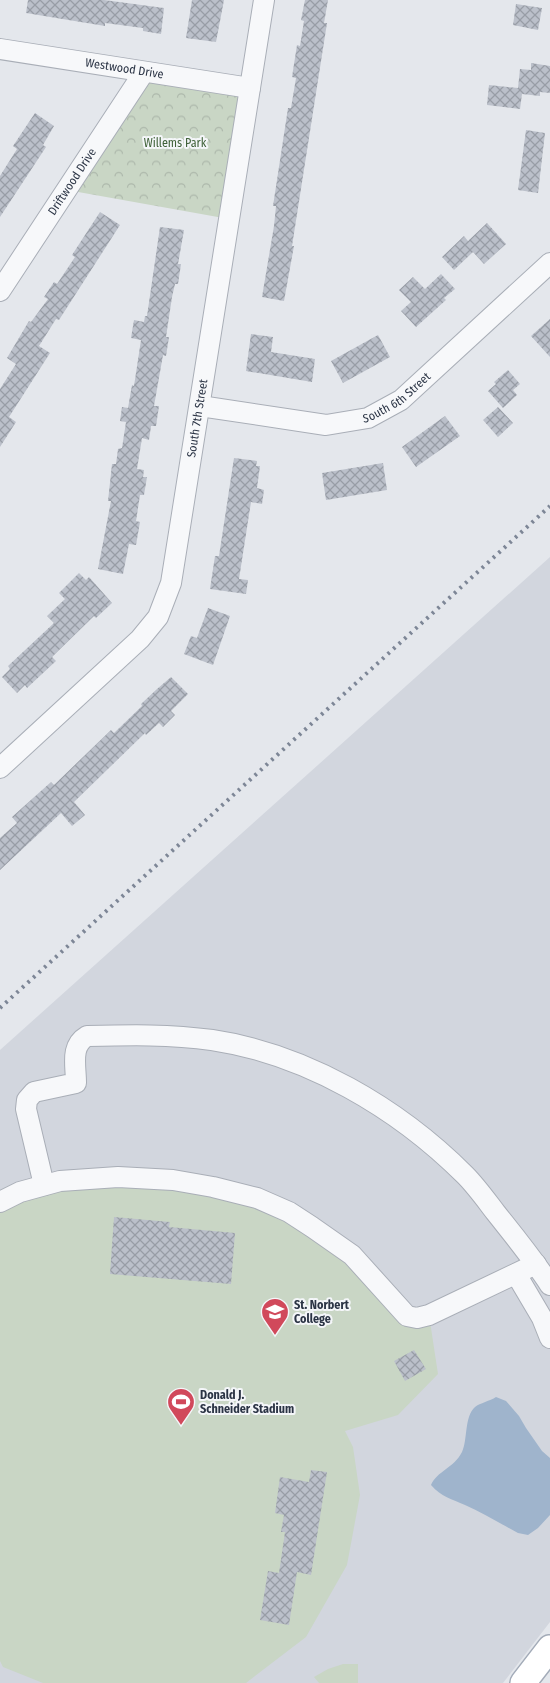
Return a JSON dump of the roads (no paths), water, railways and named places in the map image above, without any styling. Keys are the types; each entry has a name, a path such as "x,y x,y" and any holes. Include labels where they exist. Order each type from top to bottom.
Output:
{"main road":[{"path":"523,1683 550,1648"}],"street":[{"name":"South 7th Street","path":"0,768 140,639 158,617 171,583 264,0"},
{"name":"Westwood Drive","path":"0,49 250,88"},
{"name":"Driftwood Drive","path":"0,291 144,72"},
{"name":"South 6th Street","path":"200,406 326,425 368,418 401,400 550,263"},
{"path":"44,1186 26,1109 26,1100 34,1092 76,1083 76,1049 79,1041 87,1036 156,1035 212,1040 259,1051 300,1065 381,1107 424,1139 466,1176 536,1264 550,1285"},
{"path":"0,1202 20,1192 60,1181 118,1178 173,1180 213,1187 257,1198 289,1212 352,1255 407,1316 416,1318 429,1315 536,1264"},
{"path":"516,1274 542,1318 550,1338"}],"water":[{"path":"496,1397 506,1401 519,1416 542,1451 550,1458 550,1515 538,1528 528,1535 518,1533 478,1511 447,1497 431,1485 437,1476 455,1462 462,1452 469,1416 472,1411 475,1407"}],"railway":[{"path":"0,1008 550,506"}],"place":[{"name":"St. Norbert College","path":"275,1336"},
{"name":"Donald J. Schneider Stadium","path":"181,1426"}],"park label":[{"name":"Willems Park","path":"175,143"}]}
